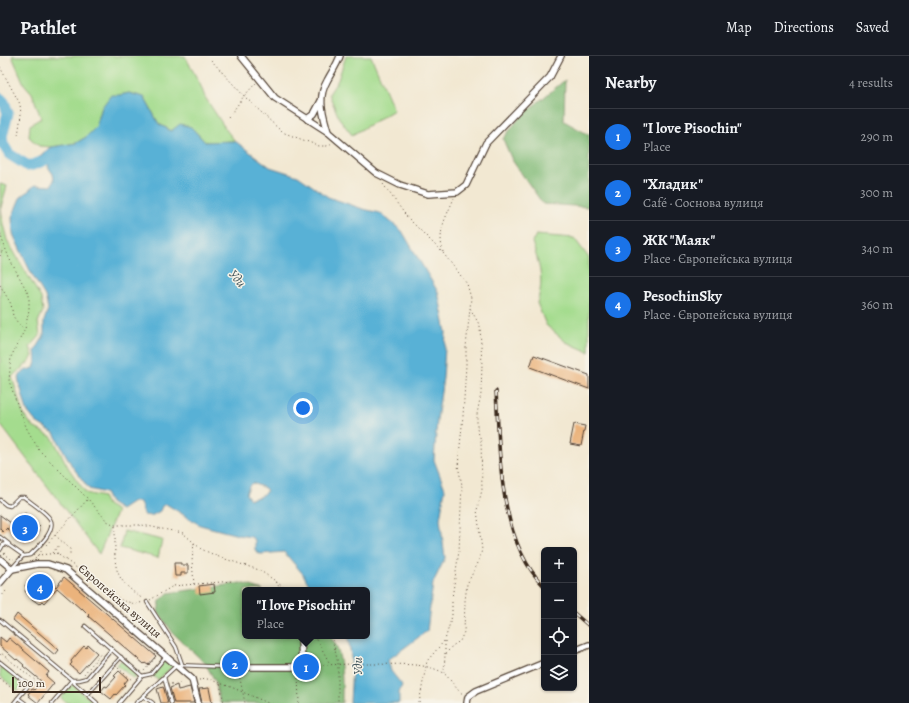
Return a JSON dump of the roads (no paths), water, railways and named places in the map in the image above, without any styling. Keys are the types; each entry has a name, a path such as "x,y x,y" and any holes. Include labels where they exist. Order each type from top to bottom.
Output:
{"street":[{"path":"241,56 275,98 338,139 376,173 400,185 428,194 457,192 466,185 486,143 550,77 561,56"},
{"path":"328,132 322,112 321,102 324,86 340,56"},
{"path":"307,119 314,114 321,102"},
{"path":"0,559 12,569 0,583"},
{"name":"Європейська вулиця","path":"12,569 37,564 48,564 66,570 166,656 179,665 192,679 198,703"},
{"path":"228,667 302,667 301,639"},
{"path":"577,650 589,645"},
{"path":"467,700 476,691 541,664"}],"lane":[{"path":"0,500 6,505 10,506 20,497 24,497 51,521 52,527 51,531 28,556 23,556 0,537"},
{"path":"0,550 4,540"},
{"path":"3,545 9,545"},
{"path":"12,569 23,556"},
{"path":"147,602 176,647 179,665"},
{"path":"0,620 96,702"},
{"path":"85,626 142,675 151,674 166,656"},
{"path":"52,703 72,680 86,678 112,649"},
{"path":"88,694 121,657"},
{"path":"0,662 29,685 14,703"},
{"path":"136,703 179,665 228,667"},
{"path":"119,703 142,675"},
{"path":"164,677 171,703"},
{"path":"143,696 153,703"},
{"path":"18,698 25,703"}],"water":[{"path":"129,93 144,97 159,124 171,131 180,124 191,127 205,142 235,141 270,167 298,176 328,197 380,213 402,231 438,292 446,332 443,378 437,420 434,460 445,489 440,519 445,558 433,583 427,631 388,660 391,671 402,685 399,693 399,703 350,703 351,653 348,639 370,639 370,587 310,587 303,574 284,552 260,554 255,550 255,540 251,537 200,525 166,504 162,506 160,511 151,516 144,515 140,502 133,502 121,510 110,503 105,493 89,489 72,466 54,433 36,422 27,411 18,378 24,371 34,368 36,362 35,351 44,336 44,321 48,309 45,296 32,275 13,234 12,217 20,198 35,185 51,186 54,180 53,174 48,167 50,158 35,162 43,153 52,147 76,143 86,137 96,127 102,107 111,95","holes":["252,483 265,488 267,491 259,497 250,499 246,494"]}],"waterway":[{"name":"Уди","path":"0,98 4,102 8,113 2,136 3,144 9,154 28,166 37,164 61,153"}],"railway":[{"path":"496,391 501,467 504,494 510,520 518,545 529,567 542,583"},
{"path":"577,616 589,626"}],"place":[{"name":"ЖК \"Маяк\"","path":"25,528"},
{"name":"PesochinSky","path":"40,587"},
{"name":"\"Хладик\"","path":"235,664"},
{"name":"\"I love Pisochin\"","path":"306,667"}]}
